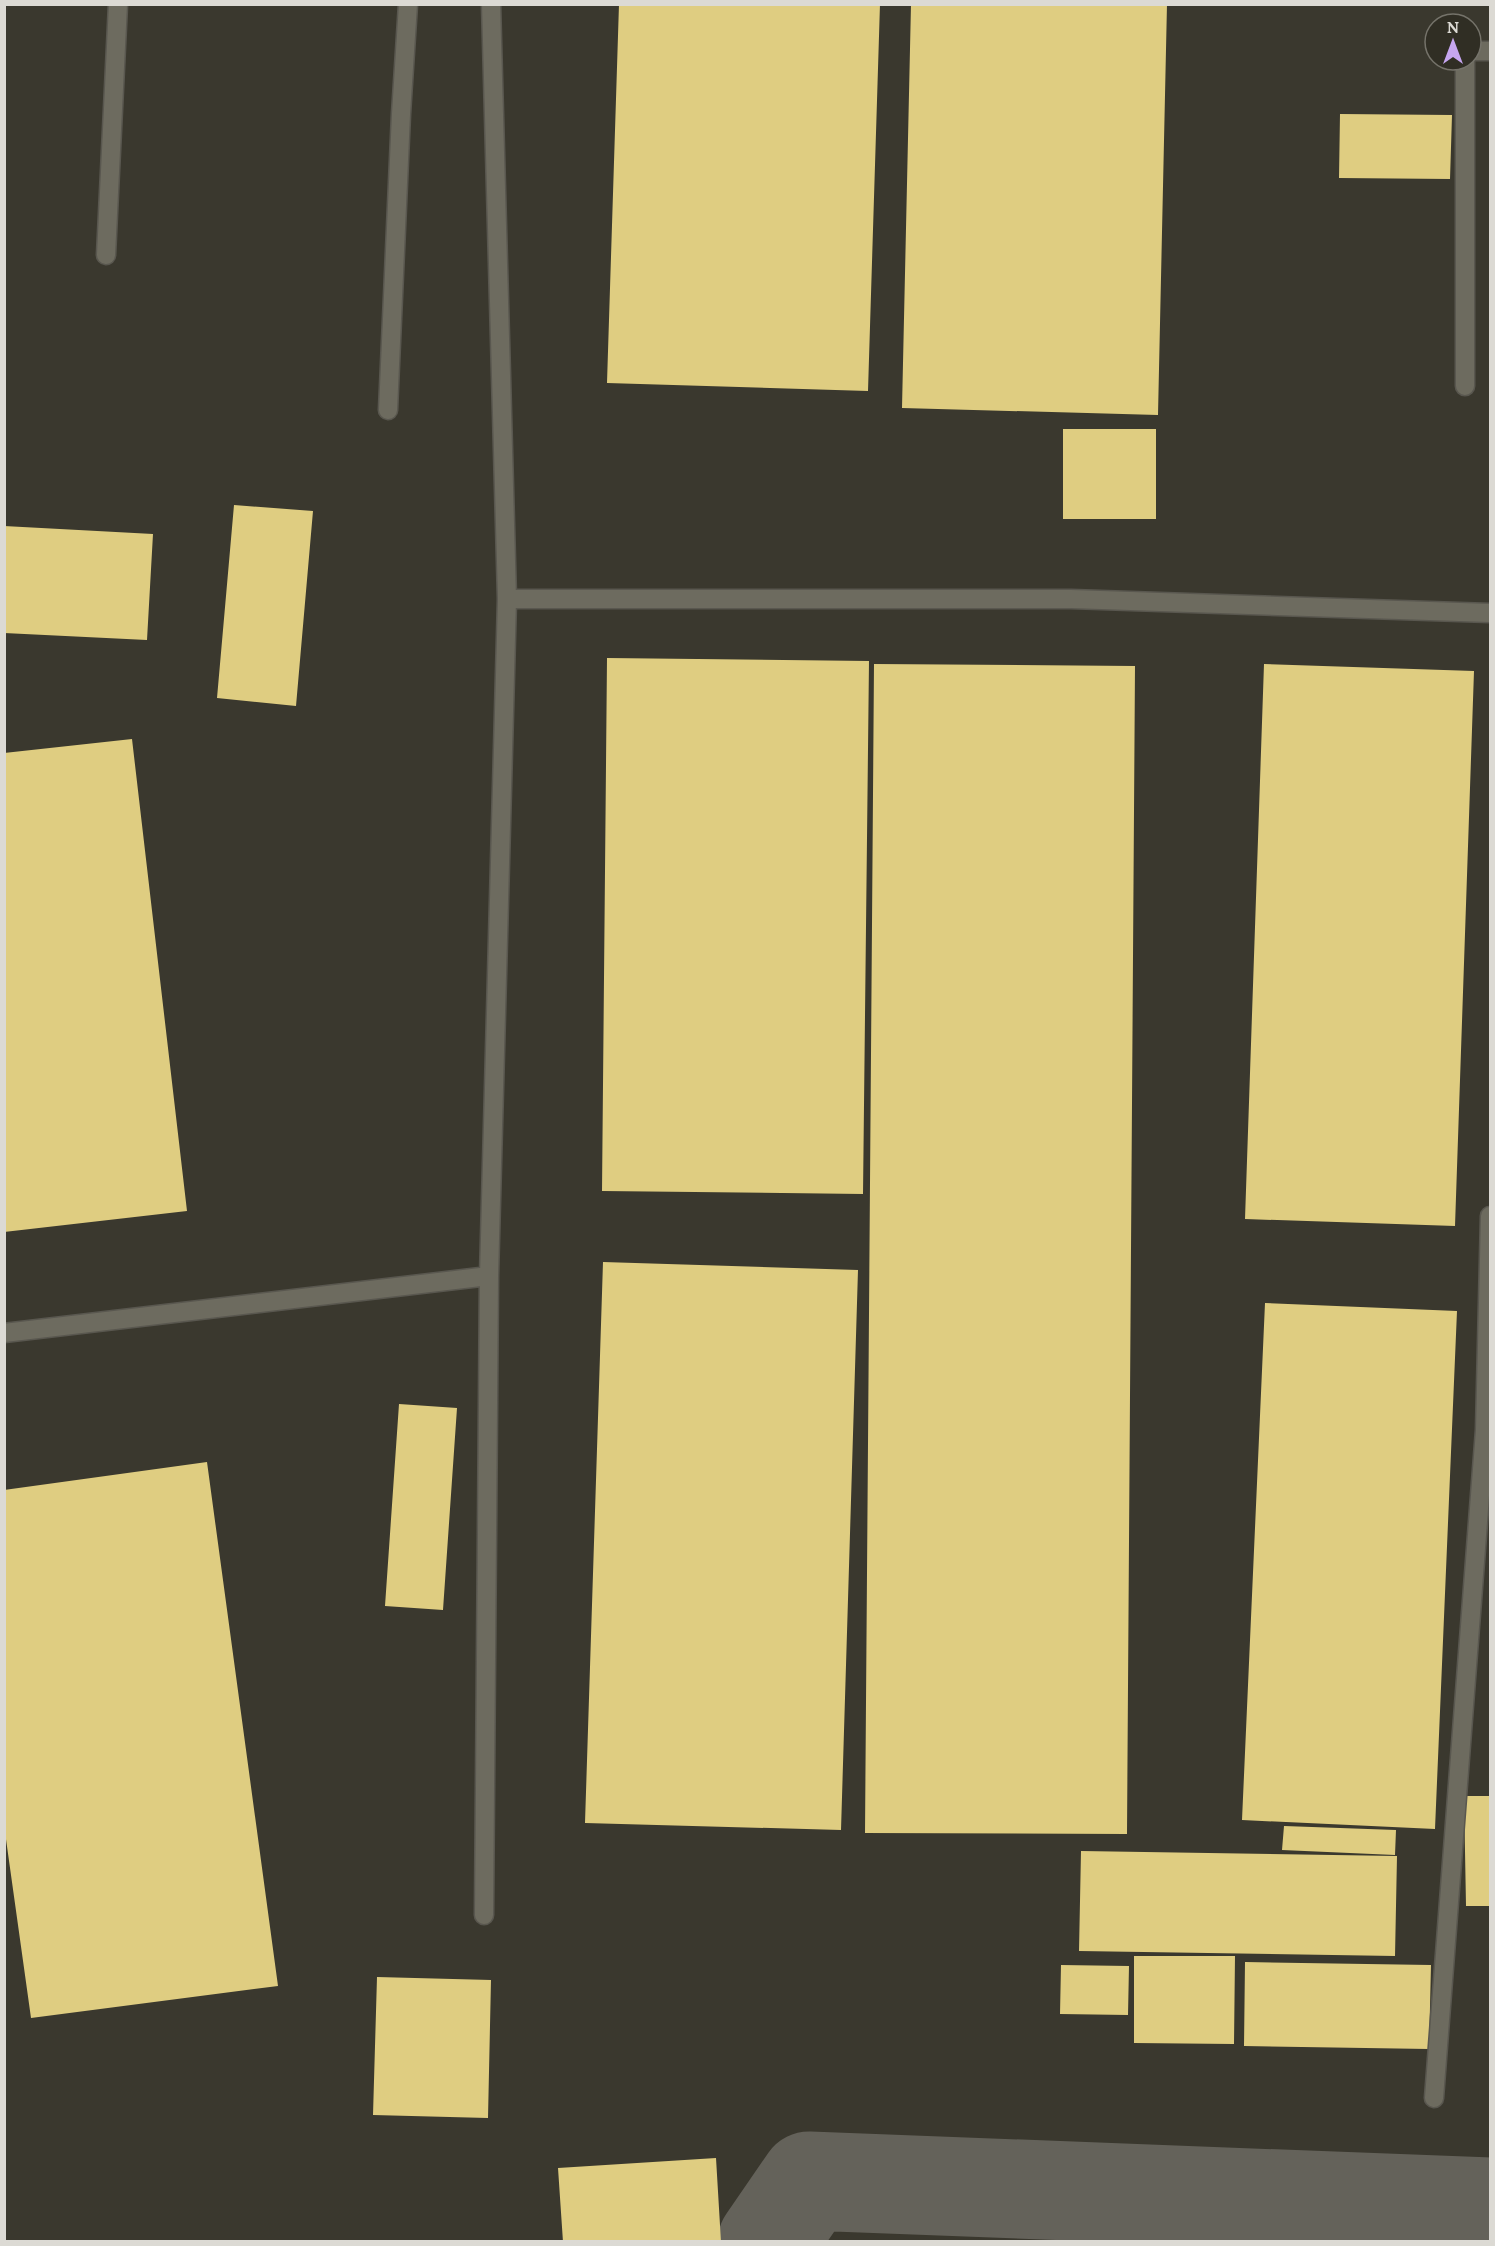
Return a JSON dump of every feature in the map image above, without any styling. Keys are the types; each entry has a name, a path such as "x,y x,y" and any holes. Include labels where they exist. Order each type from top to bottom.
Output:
{"street":[{"path":"106,255 118,4"},
{"path":"388,410 408,4"},
{"path":"484,1916 489,1276 507,599 491,4"},
{"path":"1465,72 1465,386"},
{"path":"507,599 1071,599 1491,613"},
{"path":"1434,2098 1488,1430 1491,1216"},
{"path":"4,1333 489,1276"}],"building":[{"path":"619,4 880,4 868,391 607,383"},
{"path":"911,4 1167,4 1158,415 902,408"},
{"path":"1340,114 1452,115 1450,179 1339,178"},
{"path":"1063,429 1156,429 1156,519 1063,519"},
{"path":"234,505 313,511 296,706 217,698"},
{"path":"4,526 153,534 147,640 4,633"},
{"path":"607,658 869,661 863,1194 602,1191"},
{"path":"874,664 1135,666 1127,1834 865,1833"},
{"path":"1264,664 1474,671 1455,1226 1245,1219"},
{"path":"132,739 187,1211 4,1232 4,753"},
{"path":"603,1262 858,1270 841,1830 585,1823"},
{"path":"1265,1303 1457,1311 1435,1829 1242,1820"},
{"path":"399,1404 457,1408 443,1610 385,1606"},
{"path":"207,1462 278,1986 31,2018 4,1825 4,1490"},
{"path":"1464,1796 1490,1796 1490,1906 1466,1906"},
{"path":"1284,1826 1396,1830 1395,1855 1282,1850"},
{"path":"1081,1851 1397,1856 1395,1956 1079,1951"},
{"path":"1134,1956 1235,1956 1234,2044 1134,2043"},
{"path":"1245,1962 1431,1965 1429,2049 1244,2046"},
{"path":"1061,1965 1129,1966 1128,2015 1060,2014"},
{"path":"377,1977 491,1980 488,2118 373,2115"},
{"path":"716,2158 721,2242 563,2242 558,2168"}],"taxiway":[{"path":"767,2242 809,2181 1490,2207"}]}
